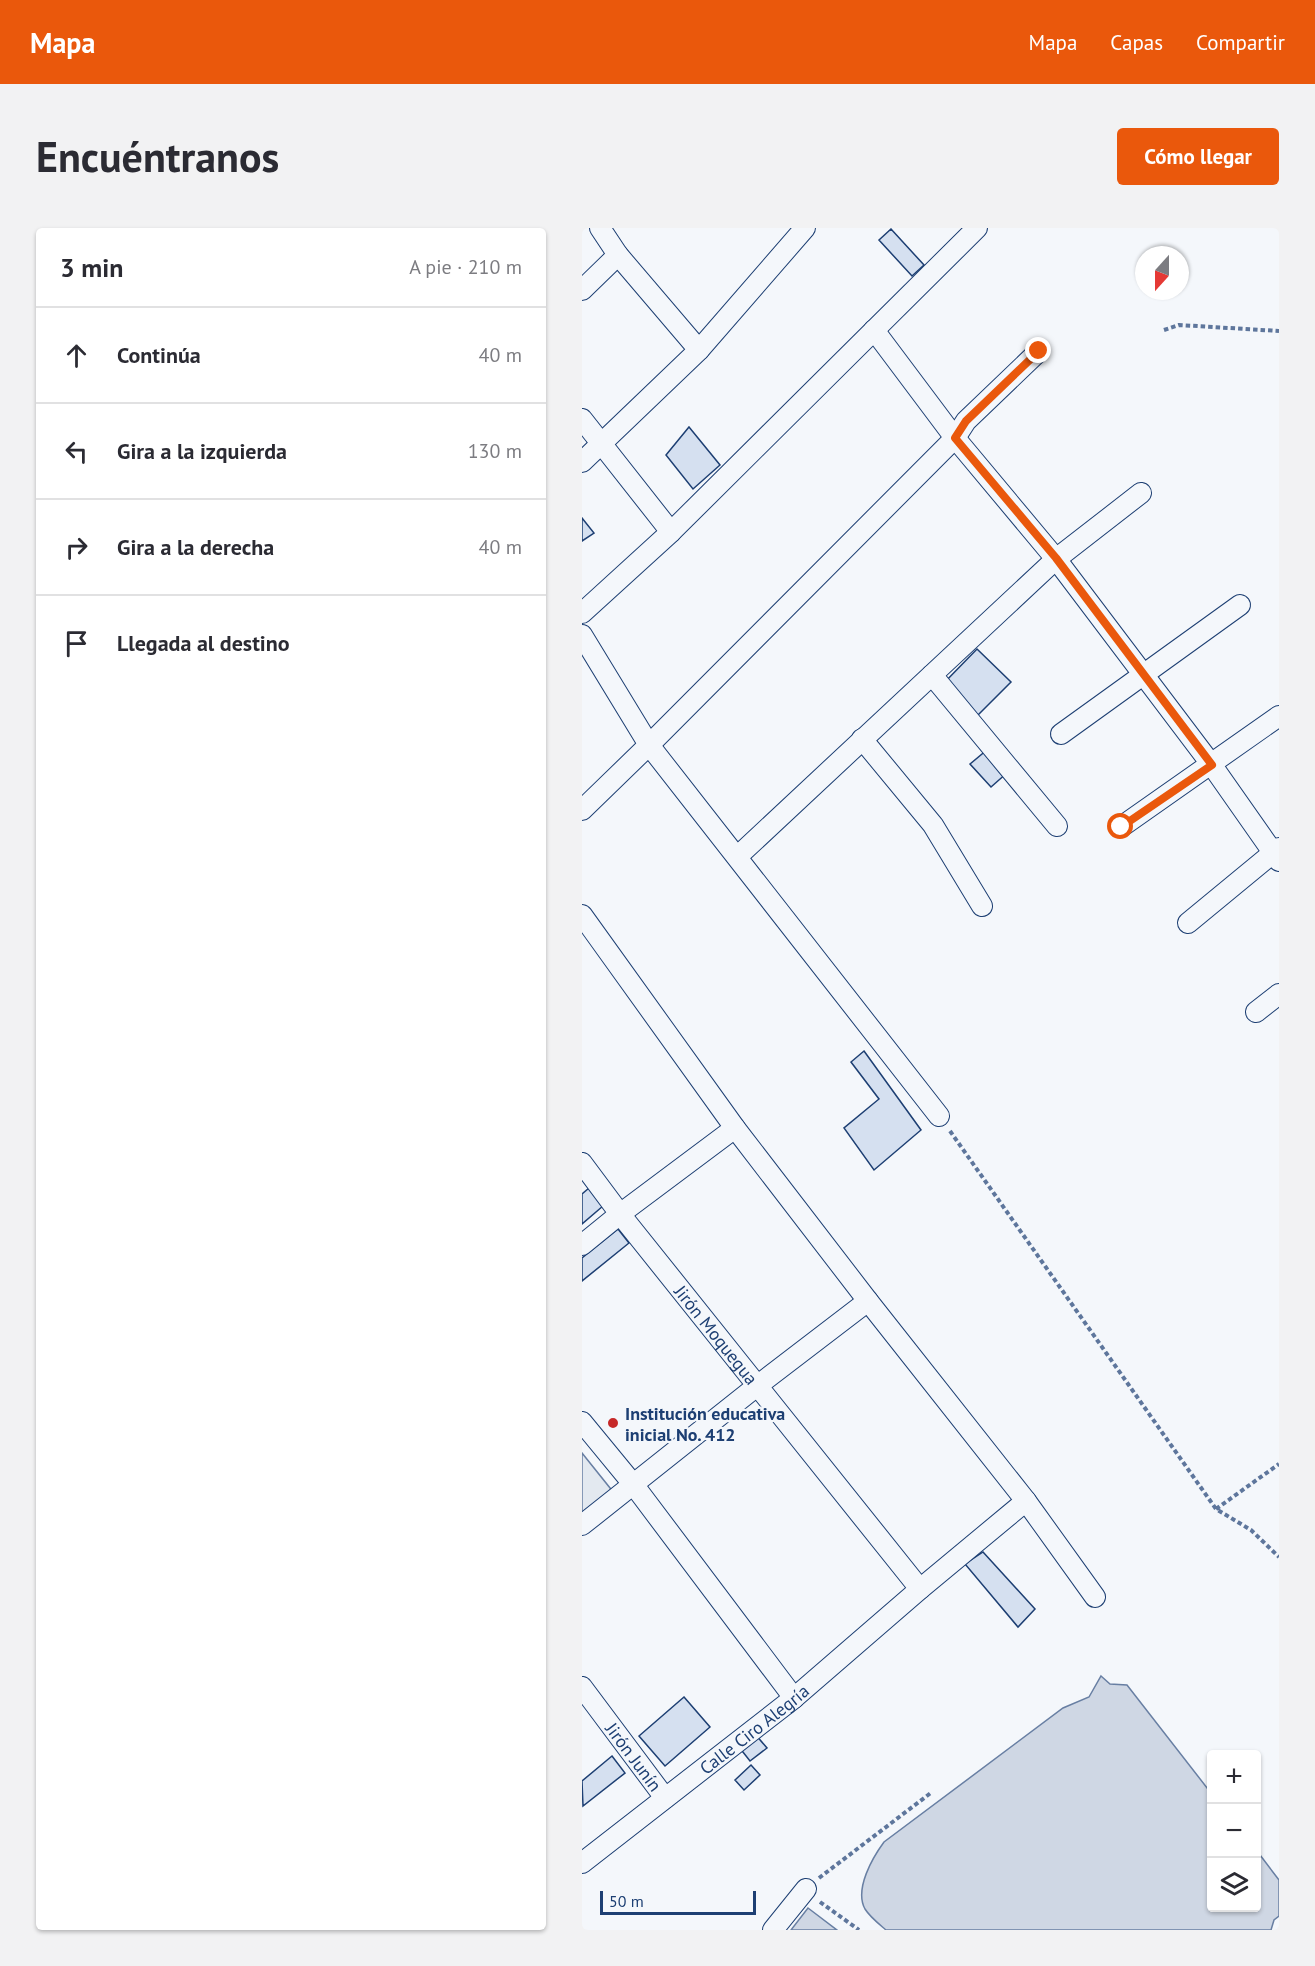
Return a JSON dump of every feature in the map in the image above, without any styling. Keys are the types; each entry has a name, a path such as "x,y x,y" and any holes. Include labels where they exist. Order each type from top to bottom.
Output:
{"street":[{"path":"582,462 699,350 805,228"},
{"path":"582,613 671,532 977,228"},
{"path":"582,290 612,238 699,350"},
{"path":"874,330 955,438 1056,558 1277,854 1188,923"},
{"path":"582,810 955,438 966,421 1039,351"},
{"path":"582,419 671,532"},
{"path":"738,856 1056,558 1142,493"},
{"path":"1061,734 1240,605"},
{"path":"582,635 649,745 939,1116"},
{"path":"932,675 1057,826"},
{"path":"1121,827 1279,716"},
{"path":"862,739 933,825 982,906"},
{"path":"582,915 735,1128 1026,1501 1095,1597"},
{"path":"1256,1012 1279,994"},
{"path":"582,1245 735,1128"},
{"name":"Jirón Moquegua","path":"582,1163 620,1214 920,1589"},
{"path":"582,1525 868,1301"},
{"path":"582,1422 633,1484 794,1698"},
{"name":"Calle Ciro Alegría","path":"582,1863 794,1698 1026,1501"},
{"name":"Jirón Junín","path":"582,1687 665,1798"},
{"path":"773,1930 806,1889"}],"path":[{"path":"1164,330 1179,325 1279,331"},
{"path":"939,1116 1216,1509 1251,1530 1279,1557"},
{"path":"1216,1509 1279,1464"},
{"path":"859,1930 807,1893 806,1889 932,1792"}],"shaded area":[{"path":"582,1453 614,1493 582,1518"},
{"path":"1101,1676 1110,1684 1127,1685 1207,1788 1207,1912 1261,1912 1261,1856 1279,1880 1279,1916 1274,1920 1271,1930 886,1930 869,1915 862,1901 863,1883 870,1865 884,1842 1063,1708 1089,1697"},
{"path":"808,1908 837,1930 791,1930"}],"building":[{"path":"891,229 924,265 912,276 879,240"},
{"path":"689,427 720,465 693,489 666,455"},
{"path":"582,518 594,533 582,541"},
{"path":"977,649 1011,682 977,716 943,684"},
{"path":"988,749 1008,772 991,787 970,764"},
{"path":"864,1051 921,1130 874,1170 844,1128 879,1099 851,1062"},
{"path":"589,1188 603,1206 582,1224 582,1194"},
{"path":"618,1229 629,1243 582,1281 582,1258"},
{"path":"983,1552 1035,1609 1018,1627 965,1564"},
{"path":"684,1697 710,1727 665,1766 639,1736"},
{"path":"755,1734 767,1748 750,1761 739,1747"},
{"path":"612,1756 625,1773 583,1806 582,1781"},
{"path":"751,1765 760,1775 744,1790 735,1780"}],"place":[{"name":"Institución educativa inicial No. 412","path":"613,1423"}],"route":[{"path":"1039,351 966,421 955,438 1056,558 1212,765 1121,827"}]}
